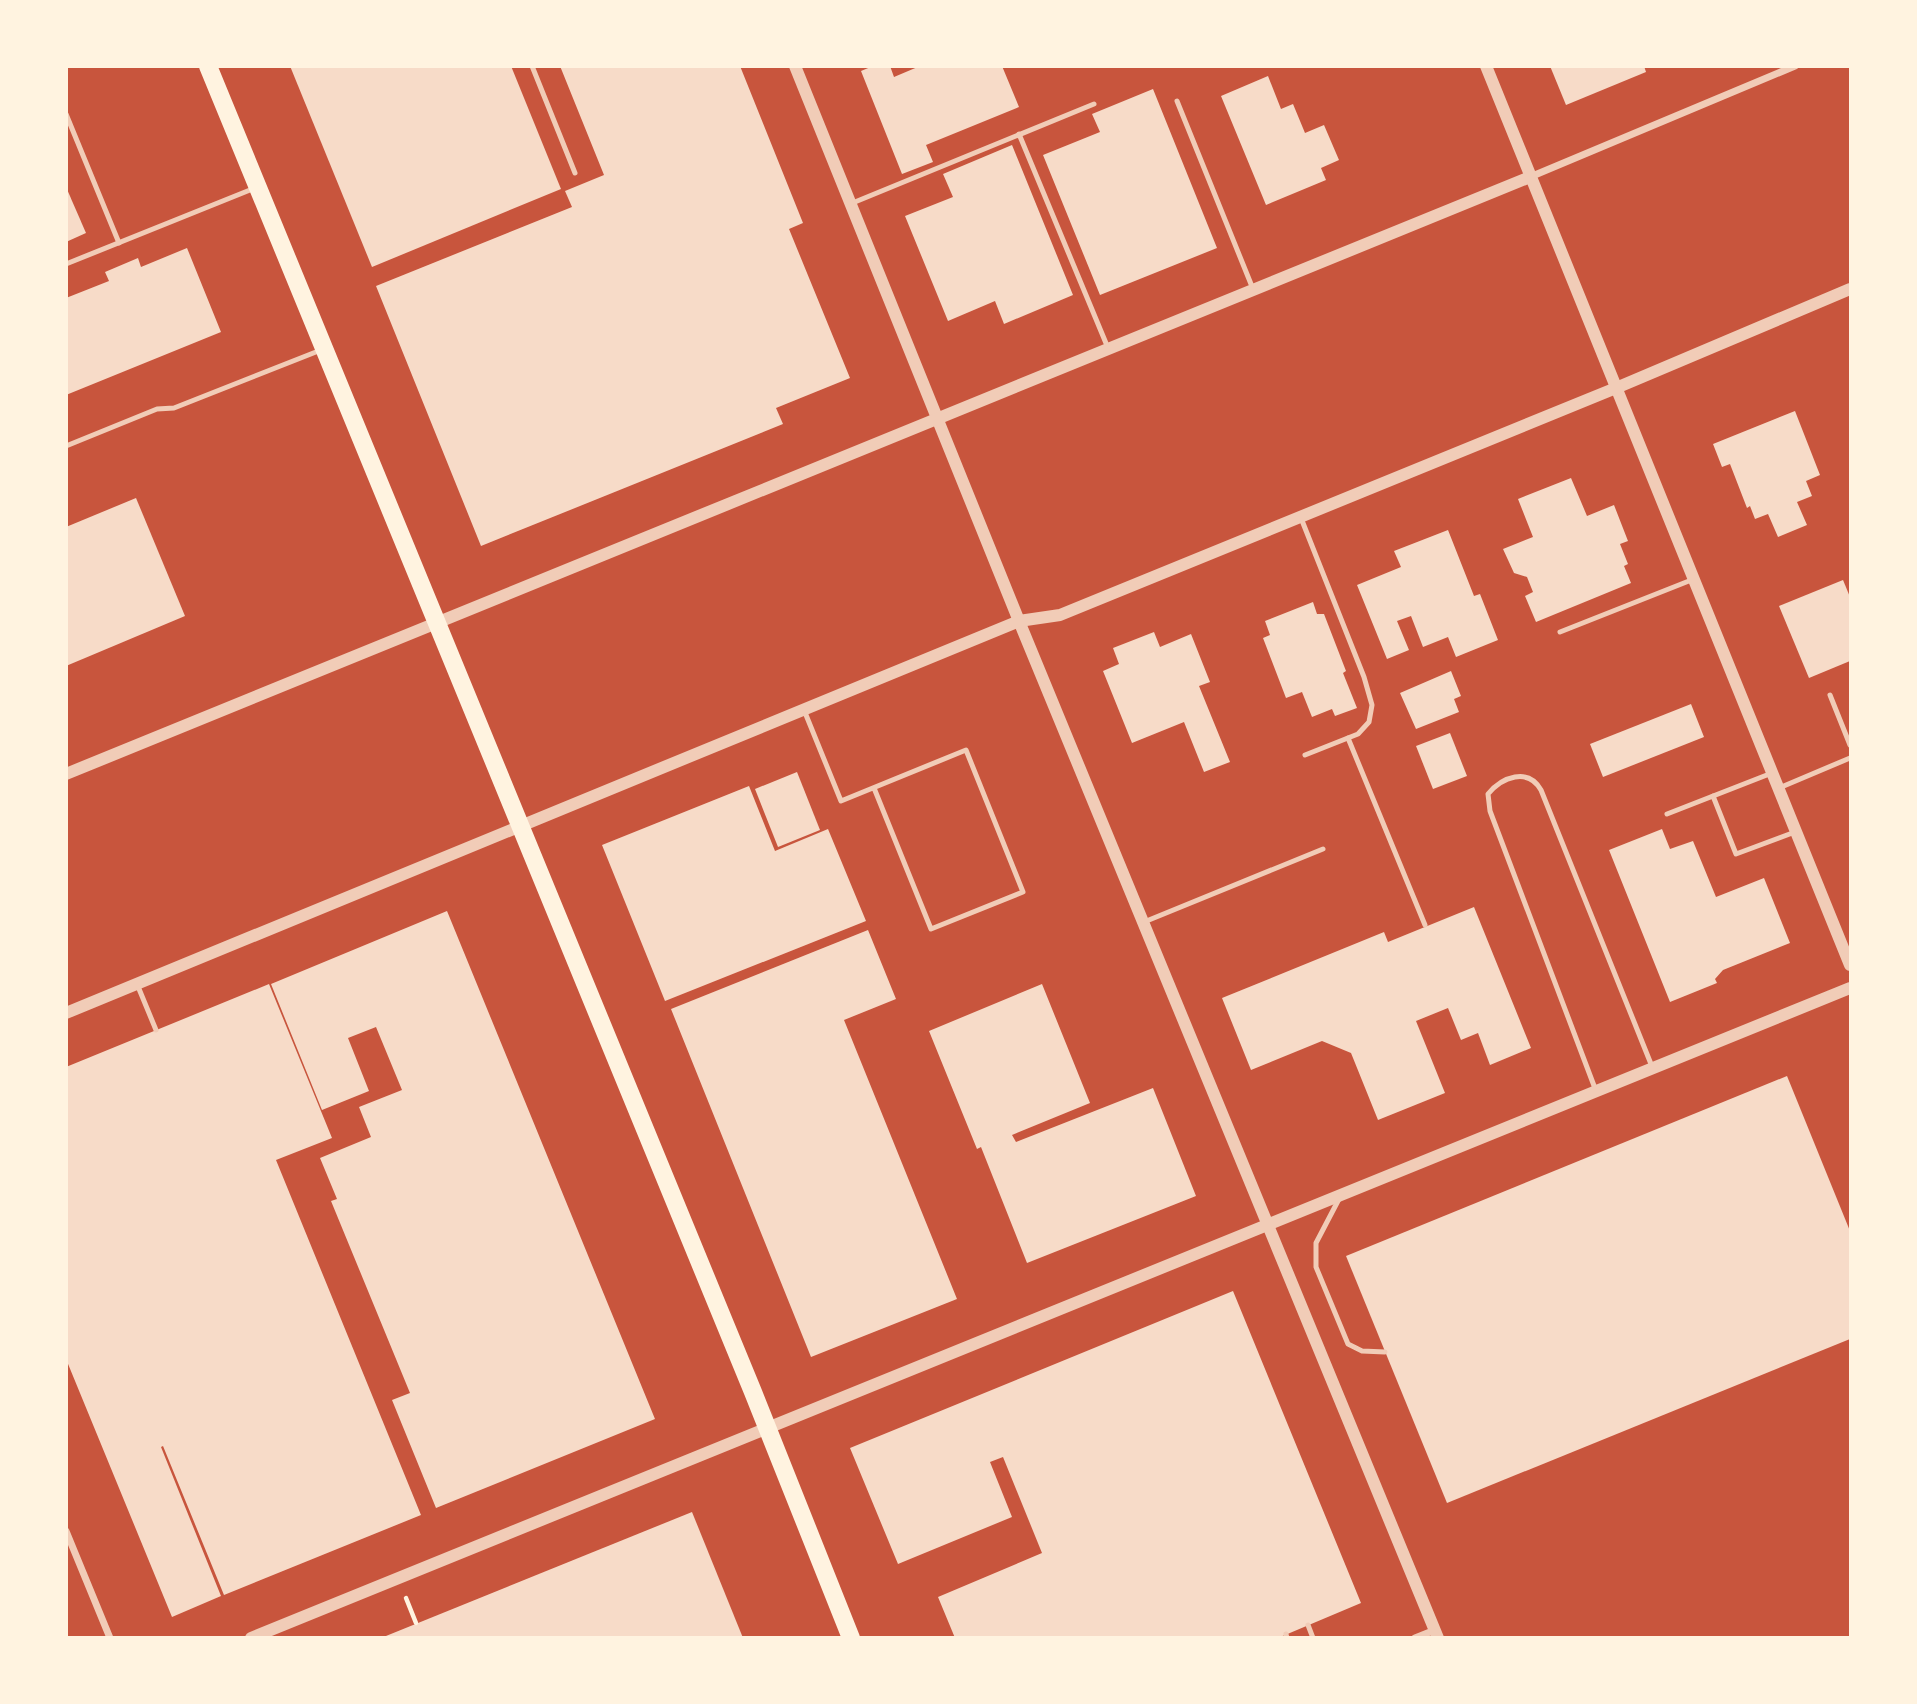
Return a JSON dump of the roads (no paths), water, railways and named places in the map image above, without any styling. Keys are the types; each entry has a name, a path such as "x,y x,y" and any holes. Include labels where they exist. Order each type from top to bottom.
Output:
{"main road":[{"path":"208,66 851,1637"}],"street":[{"path":"795,66 1018,621 1436,1634 1415,1637"},
{"path":"1486,66 1850,965"},
{"path":"66,774 1530,177 1795,66"},
{"path":"66,1013 1018,621 1060,615 1616,388 1850,289"},
{"path":"251,1637 1850,988"},
{"path":"66,1531 110,1637"}],"lane":[{"path":"533,66 575,173"},
{"path":"1177,101 1253,289"},
{"path":"850,204 1094,104"},
{"path":"66,114 119,243"},
{"path":"1019,134 1108,348"},
{"path":"66,264 258,187"},
{"path":"66,446 157,409 174,408 324,349"},
{"path":"1300,517 1373,705 1368,722 1358,734 1305,755"},
{"path":"1560,632 1694,579"},
{"path":"1830,695 1850,746"},
{"path":"804,709 841,800 965,750 1023,892 931,929 874,788"},
{"path":"1348,738 1424,925"},
{"path":"1779,789 1850,758"},
{"path":"1667,814 1772,773"},
{"path":"1596,1092 1490,811 1488,793 1496,783 1509,776 1536,782 1541,790 1653,1069"},
{"path":"1713,796 1736,854 1796,831"},
{"path":"1144,922 1323,849"},
{"path":"137,984 156,1030"},
{"path":"1341,1196 1316,1243 1316,1267 1348,1344 1362,1352 1385,1352"},
{"path":"1308,1625 1313,1637"}]}
